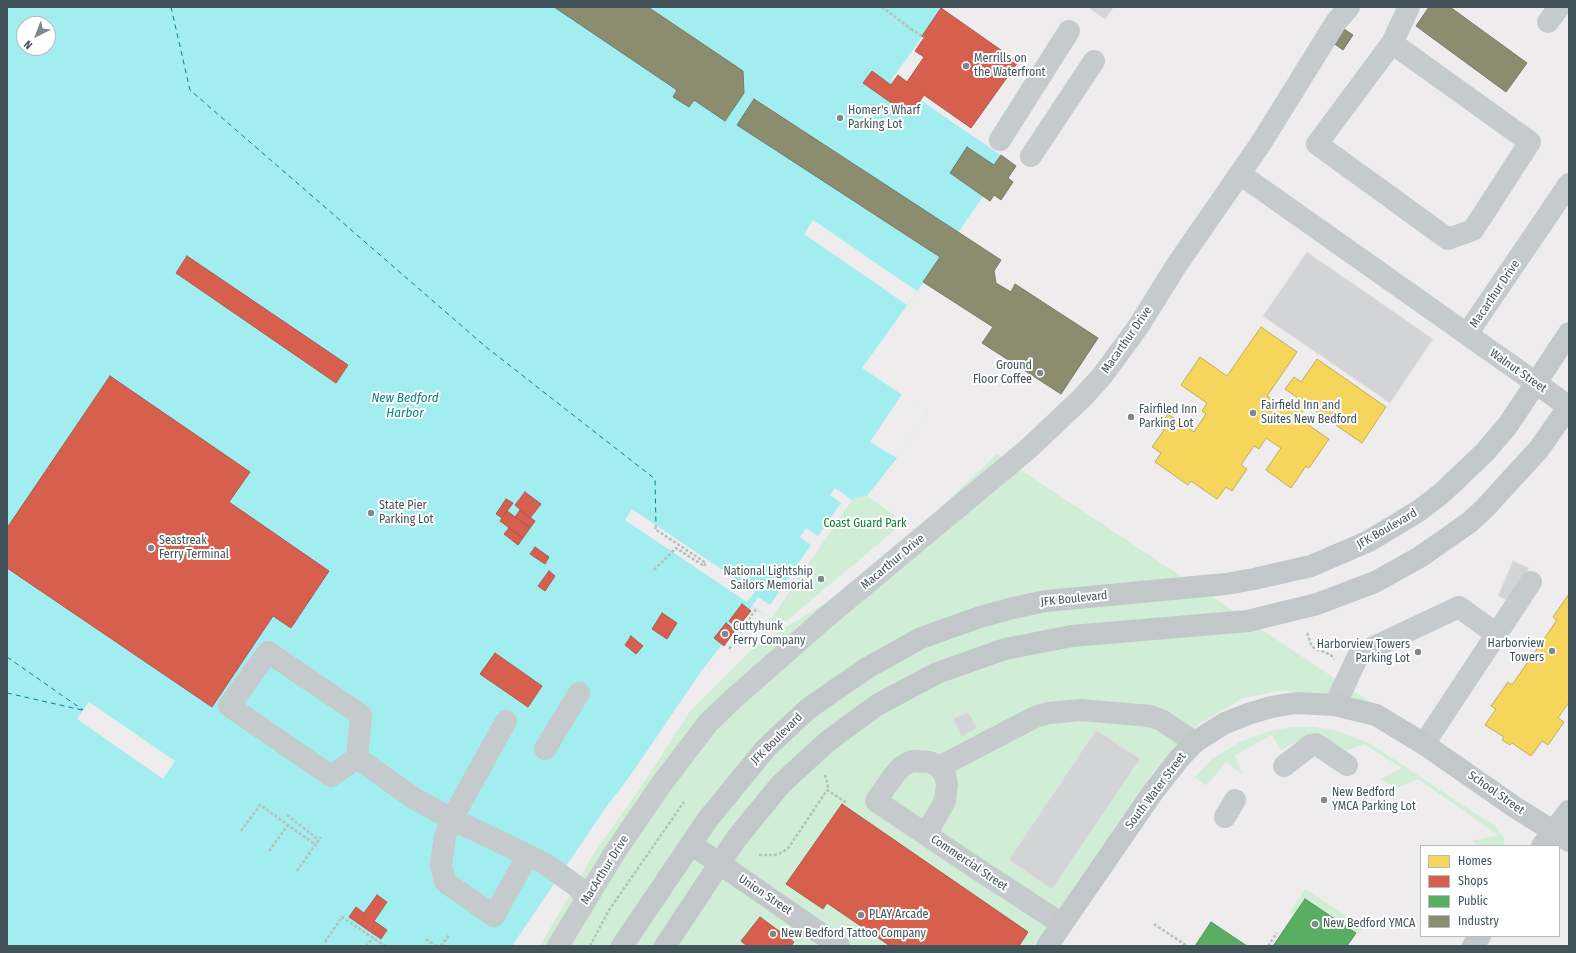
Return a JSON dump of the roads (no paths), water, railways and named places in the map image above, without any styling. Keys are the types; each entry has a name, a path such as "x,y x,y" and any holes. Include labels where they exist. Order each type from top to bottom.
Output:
{"main road":[{"name":"JFK Boulevard","path":"622,946 691,844 744,772 787,728 836,688 893,653 950,627 1013,608 1046,601 1226,584 1283,574 1342,554 1396,525 1447,489 1485,452 1508,425 1569,333"},
{"name":"Walnut Street","path":"1536,384 1569,407"},
{"path":"665,946 719,864 762,806 781,784 800,765 855,720 877,705 938,673 1005,649 1072,636 1248,621 1317,604 1375,582 1420,557 1475,518 1503,490 1539,449 1569,407"},
{"name":"South Water Street","path":"1047,946 1170,769 1195,742 1225,723 1271,707 1296,703 1335,705 1376,715 1424,744"},
{"name":"School Street","path":"1424,744 1516,808 1555,839"},
{"path":"1555,839 1569,811"},
{"name":"Union Street","path":"691,844 839,946"},
{"path":"1473,946 1479,937"}],"street":[{"path":"1240,174 1261,143 1336,22 1349,7"},
{"path":"1392,43 1530,142 1473,230 1448,239 1317,144 1392,43 1409,7"},
{"path":"1000,140 1069,31"},
{"path":"1031,156 1094,61"},
{"name":"Macarthur Drive","path":"653,796 708,723 733,699 824,620 1028,449 1082,398 1117,356 1176,266 1240,174 1467,334 1569,184"},
{"name":"Walnut Street","path":"1467,334 1536,384"},
{"path":"1424,744 1531,582"},
{"path":"1335,705 1359,654 1459,607 1496,634"},
{"path":"268,652 361,715 357,758 331,776 228,706 268,652"},
{"path":"545,749 579,693"},
{"path":"926,834 945,801 948,792 945,775 939,767 1035,717 1048,713 1081,710 1150,716 1161,720 1195,742"},
{"path":"506,721 452,819 445,836 442,865 445,882 494,916 528,855"},
{"path":"1284,766 1312,745 1316,744 1347,765"},
{"path":"357,758 415,799 452,819 544,863 579,888 586,900"},
{"name":"Commercial Street","path":"939,767 930,762 912,761 902,766 876,801 1062,924"},
{"name":"MacArthur Drive","path":"558,946 615,852 653,796"}],"water":[{"name":"New Bedford Harbor","path":"7,7 944,7 891,80 1008,160 931,272 862,368 928,412 897,458 867,496 857,497 852,500 771,619 752,607 702,670 630,776 606,807 512,946 7,946"}],"place":[{"name":"Merrills on the Waterfront","path":"966,66"},
{"name":"Homer's Wharf Parking Lot","path":"840,118"},
{"name":"Ground Floor Coffee","path":"1040,373"},
{"name":"Fairfield Inn and Suites New Bedford","path":"1253,413"},
{"name":"Fairfiled Inn Parking Lot","path":"1131,417"},
{"name":"State Pier Parking Lot","path":"371,513"},
{"name":"Seastreak Ferry Terminal","path":"151,548"},
{"name":"National Lightship Sailors Memorial","path":"821,579"},
{"name":"Cuttyhunk Ferry Company","path":"725,634"},
{"name":"Harborview Towers","path":"1552,651"},
{"name":"Harborview Towers Parking Lot","path":"1418,652"},
{"name":"New Bedford YMCA Parking Lot","path":"1324,800"},
{"name":"PLAY Arcade","path":"861,915"},
{"name":"New Bedford YMCA","path":"1315,924"},
{"name":"New Bedford Tattoo Company","path":"773,934"}],"park label":[{"name":"Coast Guard Park","path":"865,524"}]}
